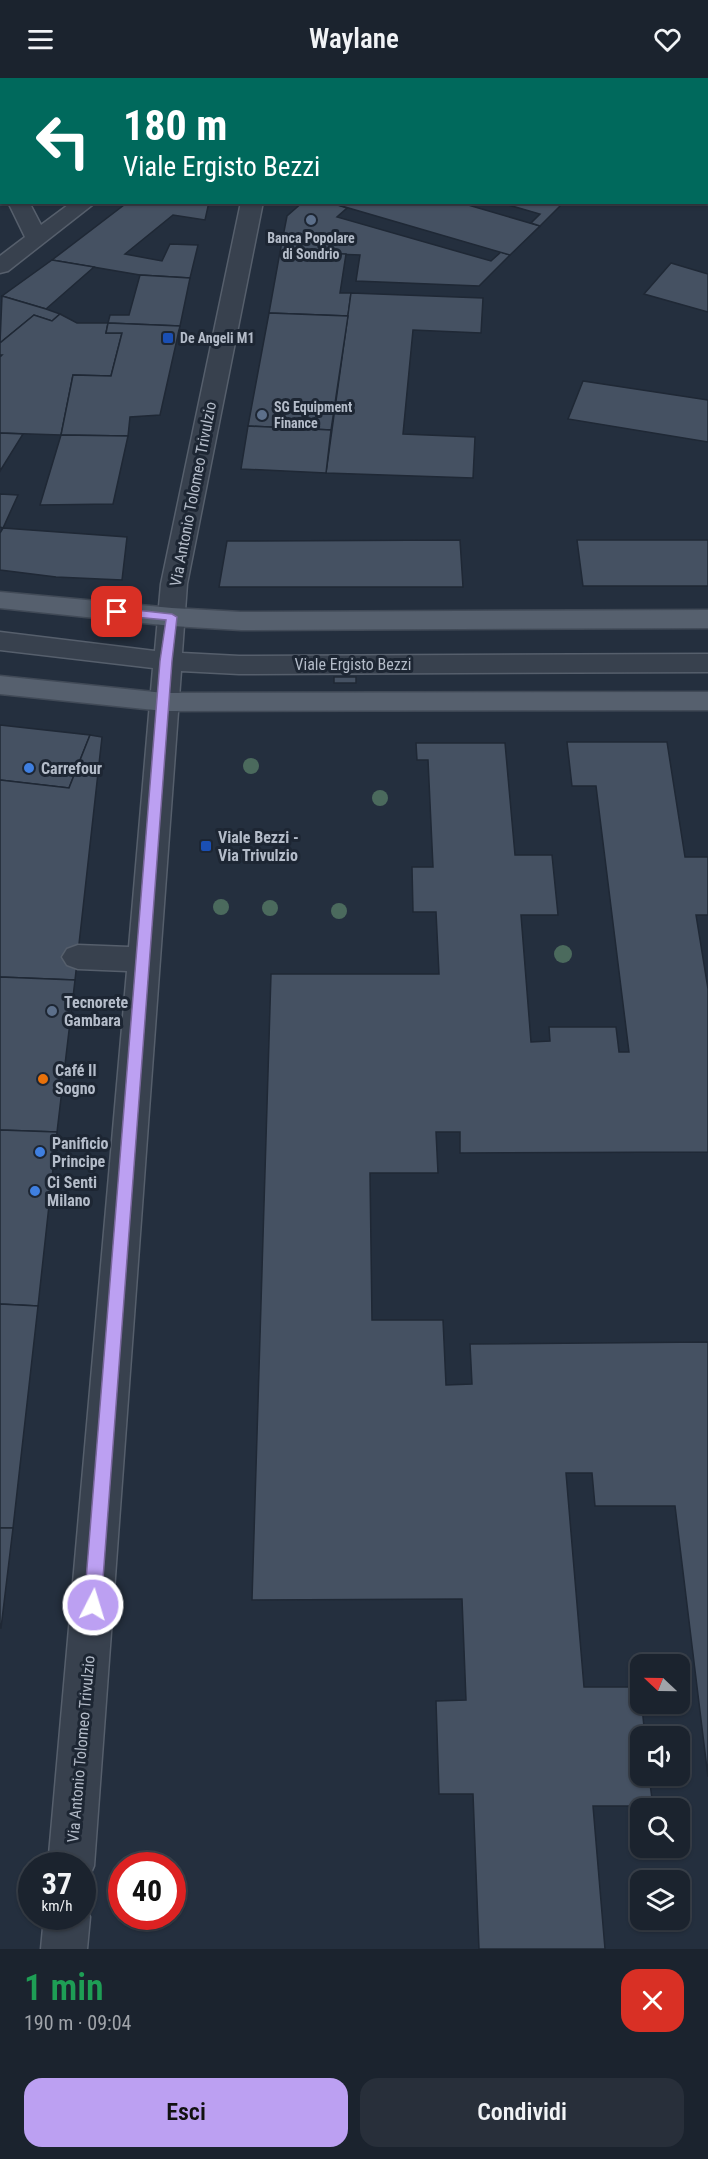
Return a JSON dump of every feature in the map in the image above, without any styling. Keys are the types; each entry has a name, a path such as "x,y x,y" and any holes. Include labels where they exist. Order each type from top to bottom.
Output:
{"main road":[{"path":"0,600 172,617 241,621 708,619"},
{"path":"0,686 164,702 708,701"}],"street":[{"path":"19,204 38,238"},
{"path":"0,266 83,204"},
{"name":"Via Antonio Tolomeo Trivulzio","path":"72,1852 166,661 174,584 252,204"},
{"name":"Viale Ergisto Bezzi","path":"0,641 166,661 238,665 708,663"},
{"path":"78,957 144,959"},
{"path":"64,1949 66,1930"}],"building":[{"path":"125,204 209,204 205,220 173,215 125,254 162,261 170,244 198,245 190,278 140,275 52,260"},
{"path":"301,204 334,204 347,208 337,217 491,261 501,252 510,255 479,286 356,281 360,255 280,252 287,216"},
{"path":"335,204 465,204 540,226 510,255"},
{"path":"505,204 562,204 540,226 531,223 540,214"},
{"path":"280,252 346,254 340,293 351,293 348,316 269,313"},
{"path":"52,260 94,267 46,309 2,296"},
{"path":"671,263 708,274 708,312 644,294"},
{"path":"140,275 190,278 180,326 108,323 110,315 129,315"},
{"path":"351,293 483,298 481,333 413,330 403,434 475,437 473,478 326,473"},
{"path":"2,296 60,314 52,321 34,315 0,343"},
{"path":"269,313 348,316 331,430 248,426"},
{"path":"60,314 77,323 108,323 106,333 122,333 111,376 73,375 61,435 0,433 0,357 2,355 0,355 0,343 34,315 52,321"},
{"path":"108,323 180,326 160,415 130,417 128,436 61,435 73,375 111,376 122,333 106,333"},
{"path":"583,381 708,400 708,442 568,419"},
{"path":"248,426 331,430 326,473 241,469"},
{"path":"0,433 23,434 0,471"},
{"path":"61,435 128,436 113,504 40,505"},
{"path":"0,494 18,495 3,528 0,527"},
{"path":"3,528 127,537 122,580 56,577 0,570 0,533"},
{"path":"460,540 463,587 219,587 227,541"},
{"path":"577,540 708,540 708,586 583,586"},
{"path":"334,677 356,677 356,683 334,683"},
{"path":"0,725 90,735 69,788 0,780"},
{"path":"90,735 102,737 75,980 0,977 0,780 69,788"},
{"path":"567,742 667,742 685,857 708,857 708,915 696,915 708,989 708,1152 460,1153 460,1132 436,1132 438,1173 370,1173 372,1320 443,1320 446,1385 472,1384 470,1344 708,1342 708,1777 675,1506 595,1506 592,1473 566,1473 584,1687 630,1687 630,1714 643,1714 644,1726 630,1726 630,1786 650,1786 652,1798 630,1798 630,1806 593,1806 605,1949 479,1949 473,1794 439,1794 436,1701 466,1700 462,1599 252,1600 271,974 439,974 436,912 413,912 412,867 433,867 428,760 417,760 416,743 505,743 515,855 552,855 558,915 521,915 531,1042 550,1041 549,1027 616,1027 619,1052 629,1052 596,786 572,786"},
{"path":"0,977 75,980 57,1132 0,1130"},
{"path":"0,1130 57,1132 38,1306 0,1304"},
{"path":"0,1304 38,1306 13,1528 0,1528"},
{"path":"0,1528 13,1528 1,1628 0,1628"}],"place":[{"name":"Banca Popolare di Sondrio","path":"311,220"},
{"name":"De Angeli M1","path":"168,338"},
{"name":"SG Equipment Finance","path":"262,415"},
{"name":"Carrefour","path":"29,768"},
{"name":"Viale Bezzi - Via Trivulzio","path":"206,846"},
{"name":"Tecnorete Gambara","path":"52,1011"},
{"name":"Café Il Sogno","path":"43,1079"},
{"name":"Panificio Principe","path":"40,1152"},
{"name":"Ci Senti Milano","path":"35,1191"}],"route":[{"path":"93,1605 166,661 172,617 117,612"}]}
